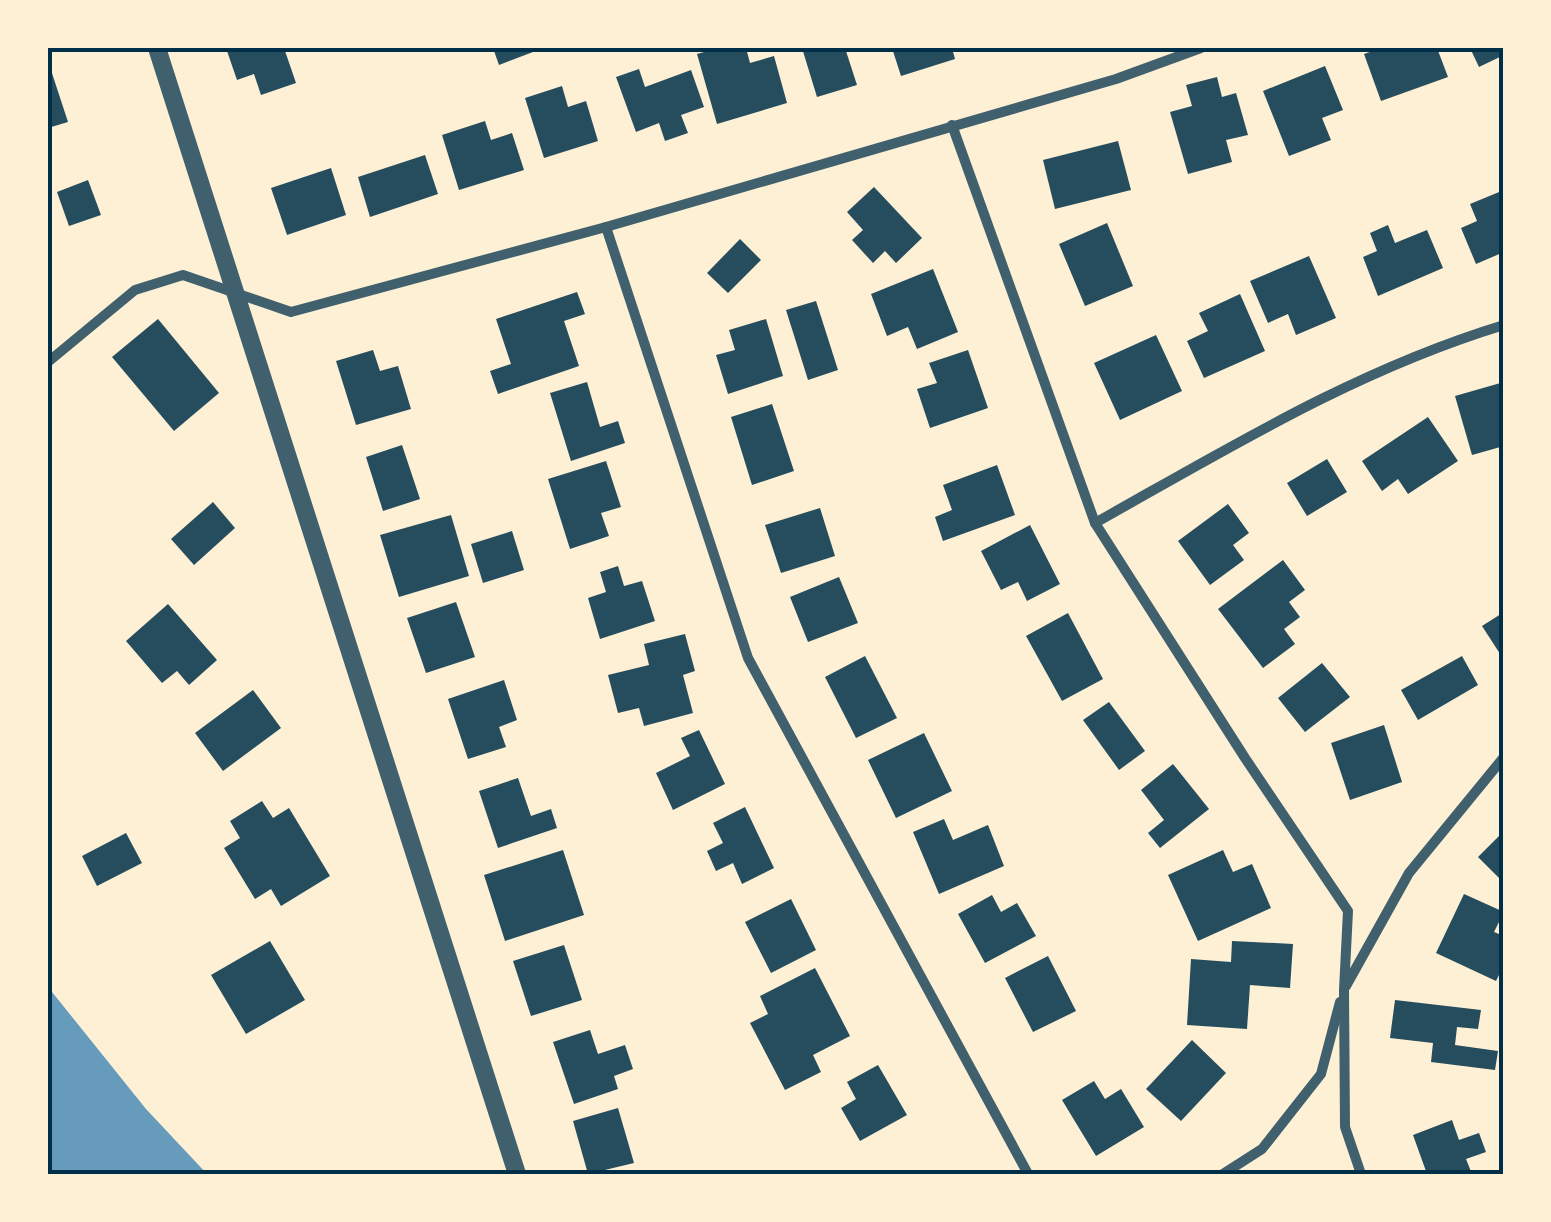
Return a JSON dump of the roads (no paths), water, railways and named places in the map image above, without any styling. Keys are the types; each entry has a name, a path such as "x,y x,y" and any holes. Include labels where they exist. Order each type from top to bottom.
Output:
{"street":[{"path":"157,48 517,1174"},
{"path":"48,362 135,290 183,275 291,312 606,227 1116,79 1200,48"},
{"path":"952,125 1096,523 1245,758 1348,910 1345,1128 1360,1174"},
{"path":"606,227 748,658 1028,1174"},
{"path":"1096,523 1312,401 1434,346 1504,325"},
{"path":"1224,1174 1262,1148 1321,1074 1344,990 1409,873 1504,757"}],"water":[{"path":"48,987 146,1109 207,1174 48,1174"}]}
